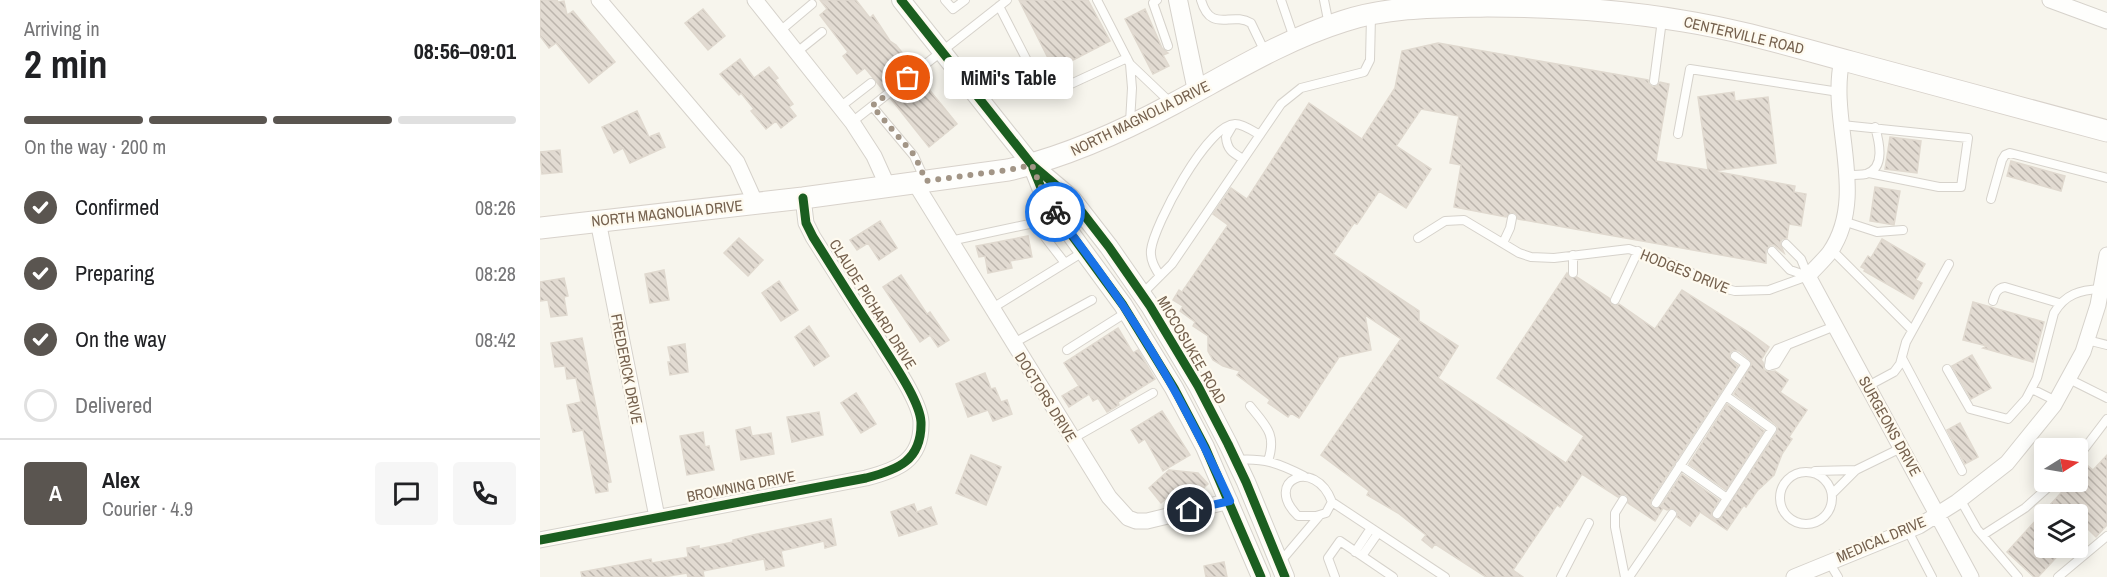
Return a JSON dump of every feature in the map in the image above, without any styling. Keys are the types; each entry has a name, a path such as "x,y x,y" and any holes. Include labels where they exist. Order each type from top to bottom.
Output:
{"main road":[{"name":"NORTH MAGNOLIA DRIVE","path":"540,228 803,198 1032,165 1071,152 1173,105 1295,39 1369,7"},
{"name":"CENTERVILLE ROAD","path":"1369,7 1516,7 1662,18 1726,29 2107,131"}],"street":[{"path":"599,0 737,162 756,204"},
{"name":"MICCOSUKEE ROAD","path":"901,0 1032,165 1071,198 1142,294 1198,387 1235,460 1280,572"},
{"path":"1178,0 1197,91"},
{"path":"2050,0 2107,21"},
{"path":"757,1 852,122 874,156 888,187"},
{"name":"HODGES DRIVE","path":"1808,276 1832,249 1843,221 1847,175 1838,77 1842,60"},
{"name":"MICCOSUKEE ROAD","path":"1032,165 1046,200 1127,312 1174,388 1230,501 1261,577"},
{"name":"DOCTORS DRIVE","path":"920,182 950,242 1012,344 1109,497 1128,518 1136,521 1230,501"},
{"name":"CLAUDE PICHARD DRIVE","path":"803,198 806,223 813,237 901,376 919,411 921,426"},
{"name":"FREDERICK DRIVE","path":"598,221 657,517"},
{"name":"MEDICAL DRIVE","path":"1794,577 1908,531 1960,499 2007,463 2056,401 2069,380 2095,320 2104,290 2107,255"},
{"name":"SURGEONS DRIVE","path":"1808,276 1971,577"},
{"name":"BROWNING DRIVE","path":"540,540 890,472 901,467 911,456 921,426"},
{"path":"1230,501 1240,503 1249,511 1280,572"}],"lane":[{"path":"945,0 953,9 965,0"},
{"path":"852,122 1007,0"},
{"path":"1097,0 1129,61 1173,105"},
{"path":"1157,0 1153,3 1168,46"},
{"path":"1201,0 1211,17 1220,21 1242,20 1251,23 1265,54"},
{"path":"1281,0 1295,39"},
{"path":"1324,0 1329,26"},
{"path":"780,31 812,4"},
{"path":"999,6 1037,80 1051,90 1060,89 1129,61"},
{"path":"1142,294 1172,264 1281,104 1293,93 1311,85 1364,72 1370,60 1369,7"},
{"path":"1654,81 1662,18"},
{"path":"797,52 822,32"},
{"path":"1129,61 1132,88 1130,125"},
{"path":"1678,134 1690,69 1839,92"},
{"path":"840,107 871,83"},
{"path":"872,106 915,156 920,182"},
{"path":"1160,276 1151,253 1154,238 1192,164 1217,132 1235,124 1242,125 1260,135"},
{"path":"1235,124 1228,132 1226,142 1232,153 1243,159"},
{"path":"1842,125 1968,138 1961,187 1939,186 1869,173 1847,175"},
{"path":"1869,173 1875,168 1879,159 1880,144 1875,127"},
{"path":"1991,199 2002,160 2010,153 2107,178"},
{"path":"1503,243 1512,218"},
{"name":"HODGES DRIVE","path":"1418,238 1445,221 1464,220 1531,257 1554,258 1620,249 1638,251 1678,266 1719,287 1735,291 1769,290 1808,276"},
{"path":"1843,221 1877,232 1903,230"},
{"path":"950,242 1034,223 1065,263"},
{"path":"1786,244 1801,259 1808,276"},
{"path":"1832,249 1912,330"},
{"path":"991,309 1084,251"},
{"path":"1614,300 1638,251"},
{"path":"1772,251 1790,270 1808,276"},
{"path":"1573,255 1573,273"},
{"path":"1868,386 1894,372 1900,364 1906,342 1949,264"},
{"path":"1993,301 1996,291 2006,287 2059,303"},
{"path":"1947,369 1970,409 2008,419 2026,399 2037,378 2054,313 2059,303 2080,291 2104,290"},
{"path":"1012,344 1092,300"},
{"path":"1067,350 1127,312"},
{"path":"1787,346 1835,326"},
{"path":"2087,340 2107,345"},
{"path":"1656,503 1746,364 1735,356"},
{"path":"1902,357 1962,471"},
{"path":"2069,380 2107,398"},
{"path":"2032,389 2056,401"},
{"path":"1072,439 1153,393"},
{"path":"1717,514 1772,429 1726,396"},
{"path":"1250,406 1269,429 1272,443 1268,461"},
{"path":"2088,444 2107,419"},
{"path":"1856,470 1810,471 1794,474 1782,487 1780,496 1785,514 1800,524 1818,522 1830,510 1833,493 1856,470 1901,448"},
{"path":"1235,460 1258,459 1278,463 1305,477 1318,480 1327,489 1332,502 1445,577"},
{"path":"1680,465 1727,498"},
{"path":"1810,471 1825,478 1833,493"},
{"path":"1305,477 1296,478 1287,485 1284,492 1289,507 1298,516 1326,513 1332,502"},
{"path":"1983,535 2025,508 2043,492"},
{"path":"1960,499 1983,535 2018,577"},
{"path":"1623,500 1615,513 1615,527 1627,577"},
{"path":"1627,577 1672,514"},
{"path":"1280,572 1320,515"},
{"path":"1561,577 1589,523"},
{"path":"1358,554 1375,531"},
{"path":"1908,531 1932,577"},
{"path":"2058,577 2107,536"},
{"path":"1335,577 1328,558 1340,542 1393,577"},
{"path":"1829,561 1838,577"}],"building":[{"path":"540,0 564,1 567,15 573,11 615,62 589,83 556,43 549,48 540,36"},
{"path":"820,0 856,0 870,18 873,15 890,41 913,66 883,90 865,68 857,74 843,56 848,52 820,15 827,9"},
{"path":"1019,0 1088,0 1110,41 1054,70"},
{"path":"703,9 725,36 708,50 685,23"},
{"path":"1145,9 1162,48 1168,53 1163,55 1169,66 1153,74 1125,19"},
{"path":"1438,43 1648,80 1653,87 1660,82 1669,84 1656,161 1708,170 1698,97 1734,92 1735,101 1768,97 1776,163 1713,171 1795,186 1794,192 1806,194 1801,226 1789,224 1787,238 1782,239 1780,243 1784,253 1774,245 1770,245 1766,250 1766,263 1518,219 1513,212 1506,217 1454,207 1461,165 1450,163 1459,116 1421,109 1396,146 1431,169 1406,208 1379,191 1333,254 1419,311 1419,321 1458,346 1438,378 1566,463 1584,436 1497,378 1567,273 1570,278 1577,277 1609,298 1612,305 1619,304 1655,329 1682,290 1750,333 1769,347 1761,360 1764,370 1775,371 1788,380 1780,392 1807,410 1789,437 1792,439 1782,454 1774,475 1757,491 1746,507 1744,505 1727,530 1700,512 1690,526 1677,517 1678,512 1673,508 1667,510 1663,508 1655,521 1628,503 1627,495 1623,494 1618,497 1582,474 1560,507 1557,505 1513,570 1523,577 1486,577 1435,544 1432,548 1422,540 1426,535 1398,513 1367,495 1369,491 1321,455 1401,339 1365,315 1371,350 1339,357 1299,418 1291,413 1288,417 1268,403 1270,400 1237,375 1240,371 1213,360 1208,351 1208,336 1193,326 1195,322 1180,311 1183,306 1173,300 1179,290 1182,292 1228,225 1213,214 1231,188 1247,199 1309,103 1362,139 1395,88 1402,51","holes":["1733,350 1739,351 1752,364 1734,394 1775,424 1778,427 1777,432 1720,519 1714,519 1711,514 1719,500 1682,474 1661,506 1653,508 1650,505 1651,500 1738,366 1729,358 1730,353"]},
{"path":"740,59 754,78 769,67 778,78 775,80 793,104 789,107 796,116 781,128 776,121 766,129 751,111 754,109 741,93 739,95 720,74"},
{"path":"919,77 957,124 929,147 891,99"},
{"path":"637,111 649,137 659,133 665,147 630,163 623,148 614,153 602,127"},
{"path":"1890,137 1921,141 1917,173 1885,169"},
{"path":"560,150 562,172 542,174 540,152"},
{"path":"2011,161 2065,176 2061,191 2007,176"},
{"path":"1875,187 1900,191 1894,225 1870,221"},
{"path":"880,221 897,248 879,260 868,243 857,250 850,240"},
{"path":"1028,236 1032,257 1010,261 1012,268 988,273 985,256 979,257 976,246"},
{"path":"739,238 763,260 748,276 724,253"},
{"path":"1882,239 1925,264 1916,280 1922,283 1913,299 1864,271 1865,269 1861,267 1868,256 1871,258"},
{"path":"664,270 669,300 650,303 645,274"},
{"path":"901,275 927,314 930,312 949,340 938,347 930,335 920,342 883,287"},
{"path":"564,278 568,296 564,297 567,315 551,317 548,300 540,301 540,282"},
{"path":"779,281 798,310 781,321 762,293"},
{"path":"1973,302 2044,322 2033,362 1963,340"},
{"path":"809,326 829,356 814,366 795,337"},
{"path":"1118,328 1133,353 1138,350 1155,379 1118,402 1119,405 1107,412 1098,398 1093,401 1089,394 1069,407 1062,396 1079,386 1064,363"},
{"path":"582,338 611,482 607,483 608,491 596,493 583,430 573,432 567,405 581,402 576,378 567,379 565,366 555,367 551,343"},
{"path":"685,344 688,372 670,375 668,362 671,362 668,347"},
{"path":"1972,355 1991,388 1971,399 1952,366"},
{"path":"985,373 991,389 995,388 1001,402 1007,400 1012,414 993,421 988,410 968,417 956,384"},
{"path":"856,393 876,424 861,433 841,403"},
{"path":"1727,404 1764,431 1726,490 1689,464"},
{"path":"1162,411 1190,455 1163,471 1145,439 1139,443 1131,430"},
{"path":"819,412 823,435 792,442 787,417"},
{"path":"1960,423 1978,457 1965,464 1947,430"},
{"path":"750,427 752,436 771,433 774,454 741,460 736,430"},
{"path":"703,432 705,447 709,446 714,470 687,475 680,436"},
{"path":"971,455 1001,467 986,505 956,493"},
{"path":"2107,455 2107,525 2096,537 2088,529 2088,504 2051,504 2062,492 2088,492 2088,466 2093,470"},
{"path":"1169,470 1198,473 1208,484 1194,497 1185,487 1181,490 1179,487 1161,503 1149,488"},
{"path":"914,504 917,512 931,507 937,524 899,536 891,512"},
{"path":"831,519 836,545 825,548 824,541 781,551 784,566 766,570 764,559 703,571 704,577 688,577 687,573 663,577 582,577 581,572 651,559 652,563 688,557 687,548 699,546 699,549"},
{"path":"2034,522 2034,558 2056,558 2038,577 2034,577 2007,552"},
{"path":"1224,562 1227,577 1206,577 1204,566"}],"cycle path":[{"path":"901,0 1032,165 1071,198 1150,306 1198,386 1228,444 1285,577"},
{"path":"1033,168 1046,200 1123,305 1174,388 1205,447 1261,577"},
{"path":"540,540 866,478 897,467 912,455 917,446 921,422 915,402 896,367 813,237 806,223 803,198"}],"way so far":[{"path":"908,78 872,106 915,156 926,181 1032,165 1046,200 1055,212"}],"place":[{"name":"MiMi's Table","path":"908,78"}],"route":[{"path":"1055,212 1123,305 1174,388 1230,501 1190,510"}]}
